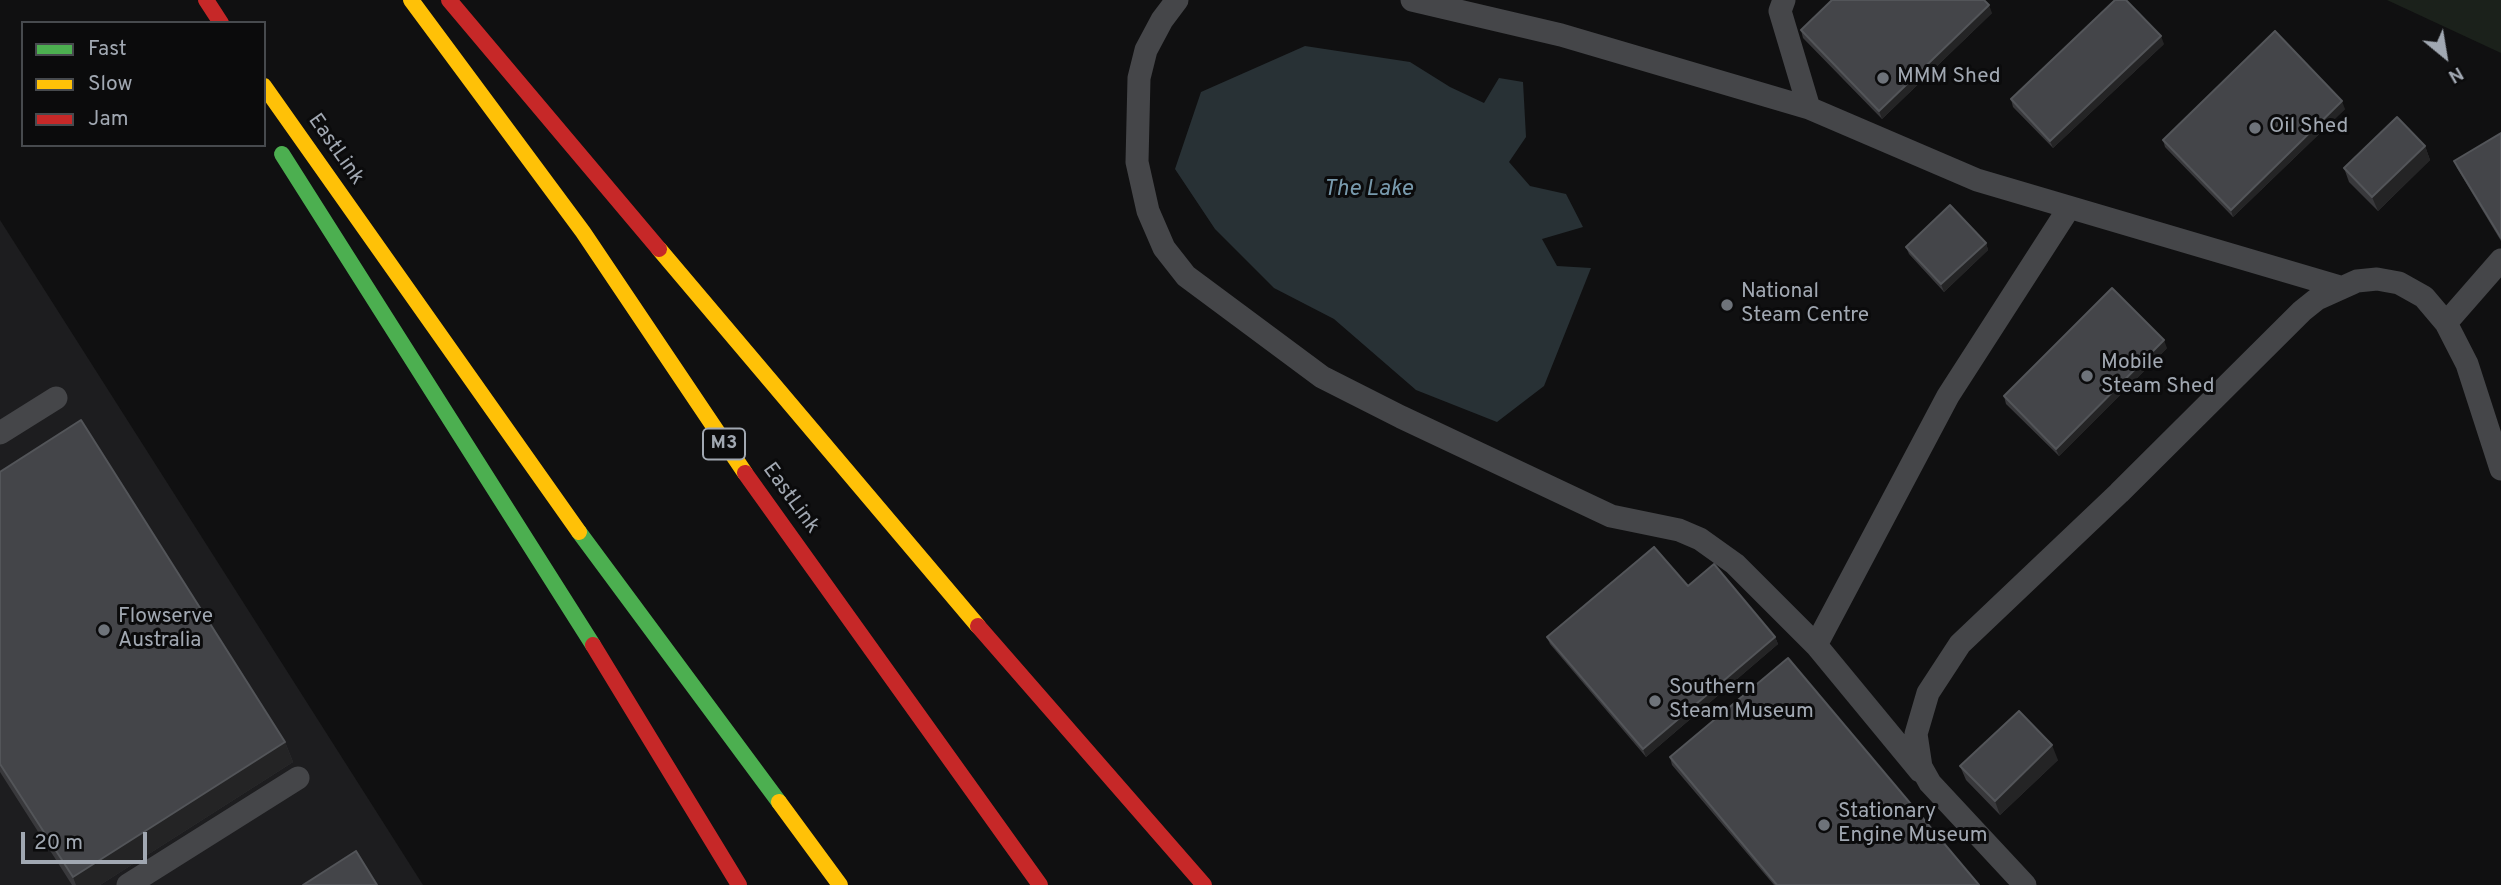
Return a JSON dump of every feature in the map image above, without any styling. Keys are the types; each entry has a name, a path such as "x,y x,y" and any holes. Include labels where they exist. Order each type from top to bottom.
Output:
{"highway":[{"path":"206,0 220,21"},
{"name":"EastLink","path":"411,0 583,232 720,438 1040,885"},
{"path":"449,0 967,613 1204,885"},
{"name":"EastLink","path":"266,89 545,485 840,885"},
{"path":"272,137 560,591 739,885"}],"lane":[{"path":"1177,0 1162,20 1146,50 1142,68 1137,162 1148,211 1164,248 1186,276 1282,349 1344,388 1611,516 1679,530 1700,540 1735,564 1816,645 1930,783 2025,885"},
{"path":"1412,0 1561,35 1809,108 1977,180 2340,287"},
{"path":"1784,0 1780,11 1809,108"},
{"path":"1816,645 1948,396 2068,208"},
{"path":"2446,323 2501,260"},
{"path":"1930,783 1917,754 1916,734 1928,694 1960,644 2119,494 2302,311 2340,287 2377,279 2399,283 2424,297 2446,323 2467,364 2501,470"},
{"path":"0,433 56,398"},
{"path":"128,885 298,778"}],"shaded area":[{"path":"2387,0 2501,0 2501,53"},
{"path":"0,220 423,885 0,885"}],"water":[{"name":"The Lake","path":"1305,46 1410,62 1450,87 1484,103 1499,78 1523,82 1526,137 1509,162 1530,186 1566,194 1583,227 1542,239 1557,266 1591,268 1544,386 1497,422 1416,390 1334,319 1274,288 1215,229 1175,169 1201,92"}],"building":[{"name":"MMM Shed","path":"1832,0 1984,0 1989,5 1879,111 1801,30"},
{"path":"2115,0 2126,0 2161,36 2050,141 2011,99"},
{"name":"Oil Shed","path":"2275,31 2342,101 2231,210 2163,140"},
{"path":"2397,117 2425,146 2372,197 2344,168"},
{"path":"2501,133 2501,238 2454,161"},
{"path":"1950,205 1986,243 1941,284 1906,247"},
{"name":"Mobile Steam Shed","path":"2112,288 2164,340 2056,449 2004,396"},
{"name":"Flowserve Australia","path":"81,420 285,742 73,877 0,764 0,472"},
{"name":"Southern Steam Museum","path":"1654,547 1688,586 1714,564 1775,637 1643,749 1547,637"},
{"name":"Stationary Engine Museum","path":"1788,658 1979,885 1777,885 1670,757"},
{"path":"2019,711 2052,745 1995,801 1960,766"},
{"path":"356,851 377,885 303,885"}],"traffic: fast":[{"path":"282,154 593,645"},
{"path":"579,532 779,802"}],"traffic: slow":[{"path":"411,0 583,232 745,473"},
{"path":"266,89 579,532"},
{"path":"659,249 978,626"},
{"path":"779,802 840,885"}],"traffic: jam":[{"path":"206,0 220,21"},
{"path":"449,0 659,249"},
{"path":"745,473 1040,885"},
{"path":"978,626 1204,885"},
{"path":"593,645 739,885"}],"place":[{"name":"MMM Shed","path":"1883,78"},
{"name":"Oil Shed","path":"2255,128"},
{"name":"National Steam Centre","path":"1727,305"},
{"name":"Mobile Steam Shed","path":"2087,376"},
{"name":"Flowserve Australia","path":"104,630"},
{"name":"Southern Steam Museum","path":"1655,701"},
{"name":"Stationary Engine Museum","path":"1824,825"}]}
